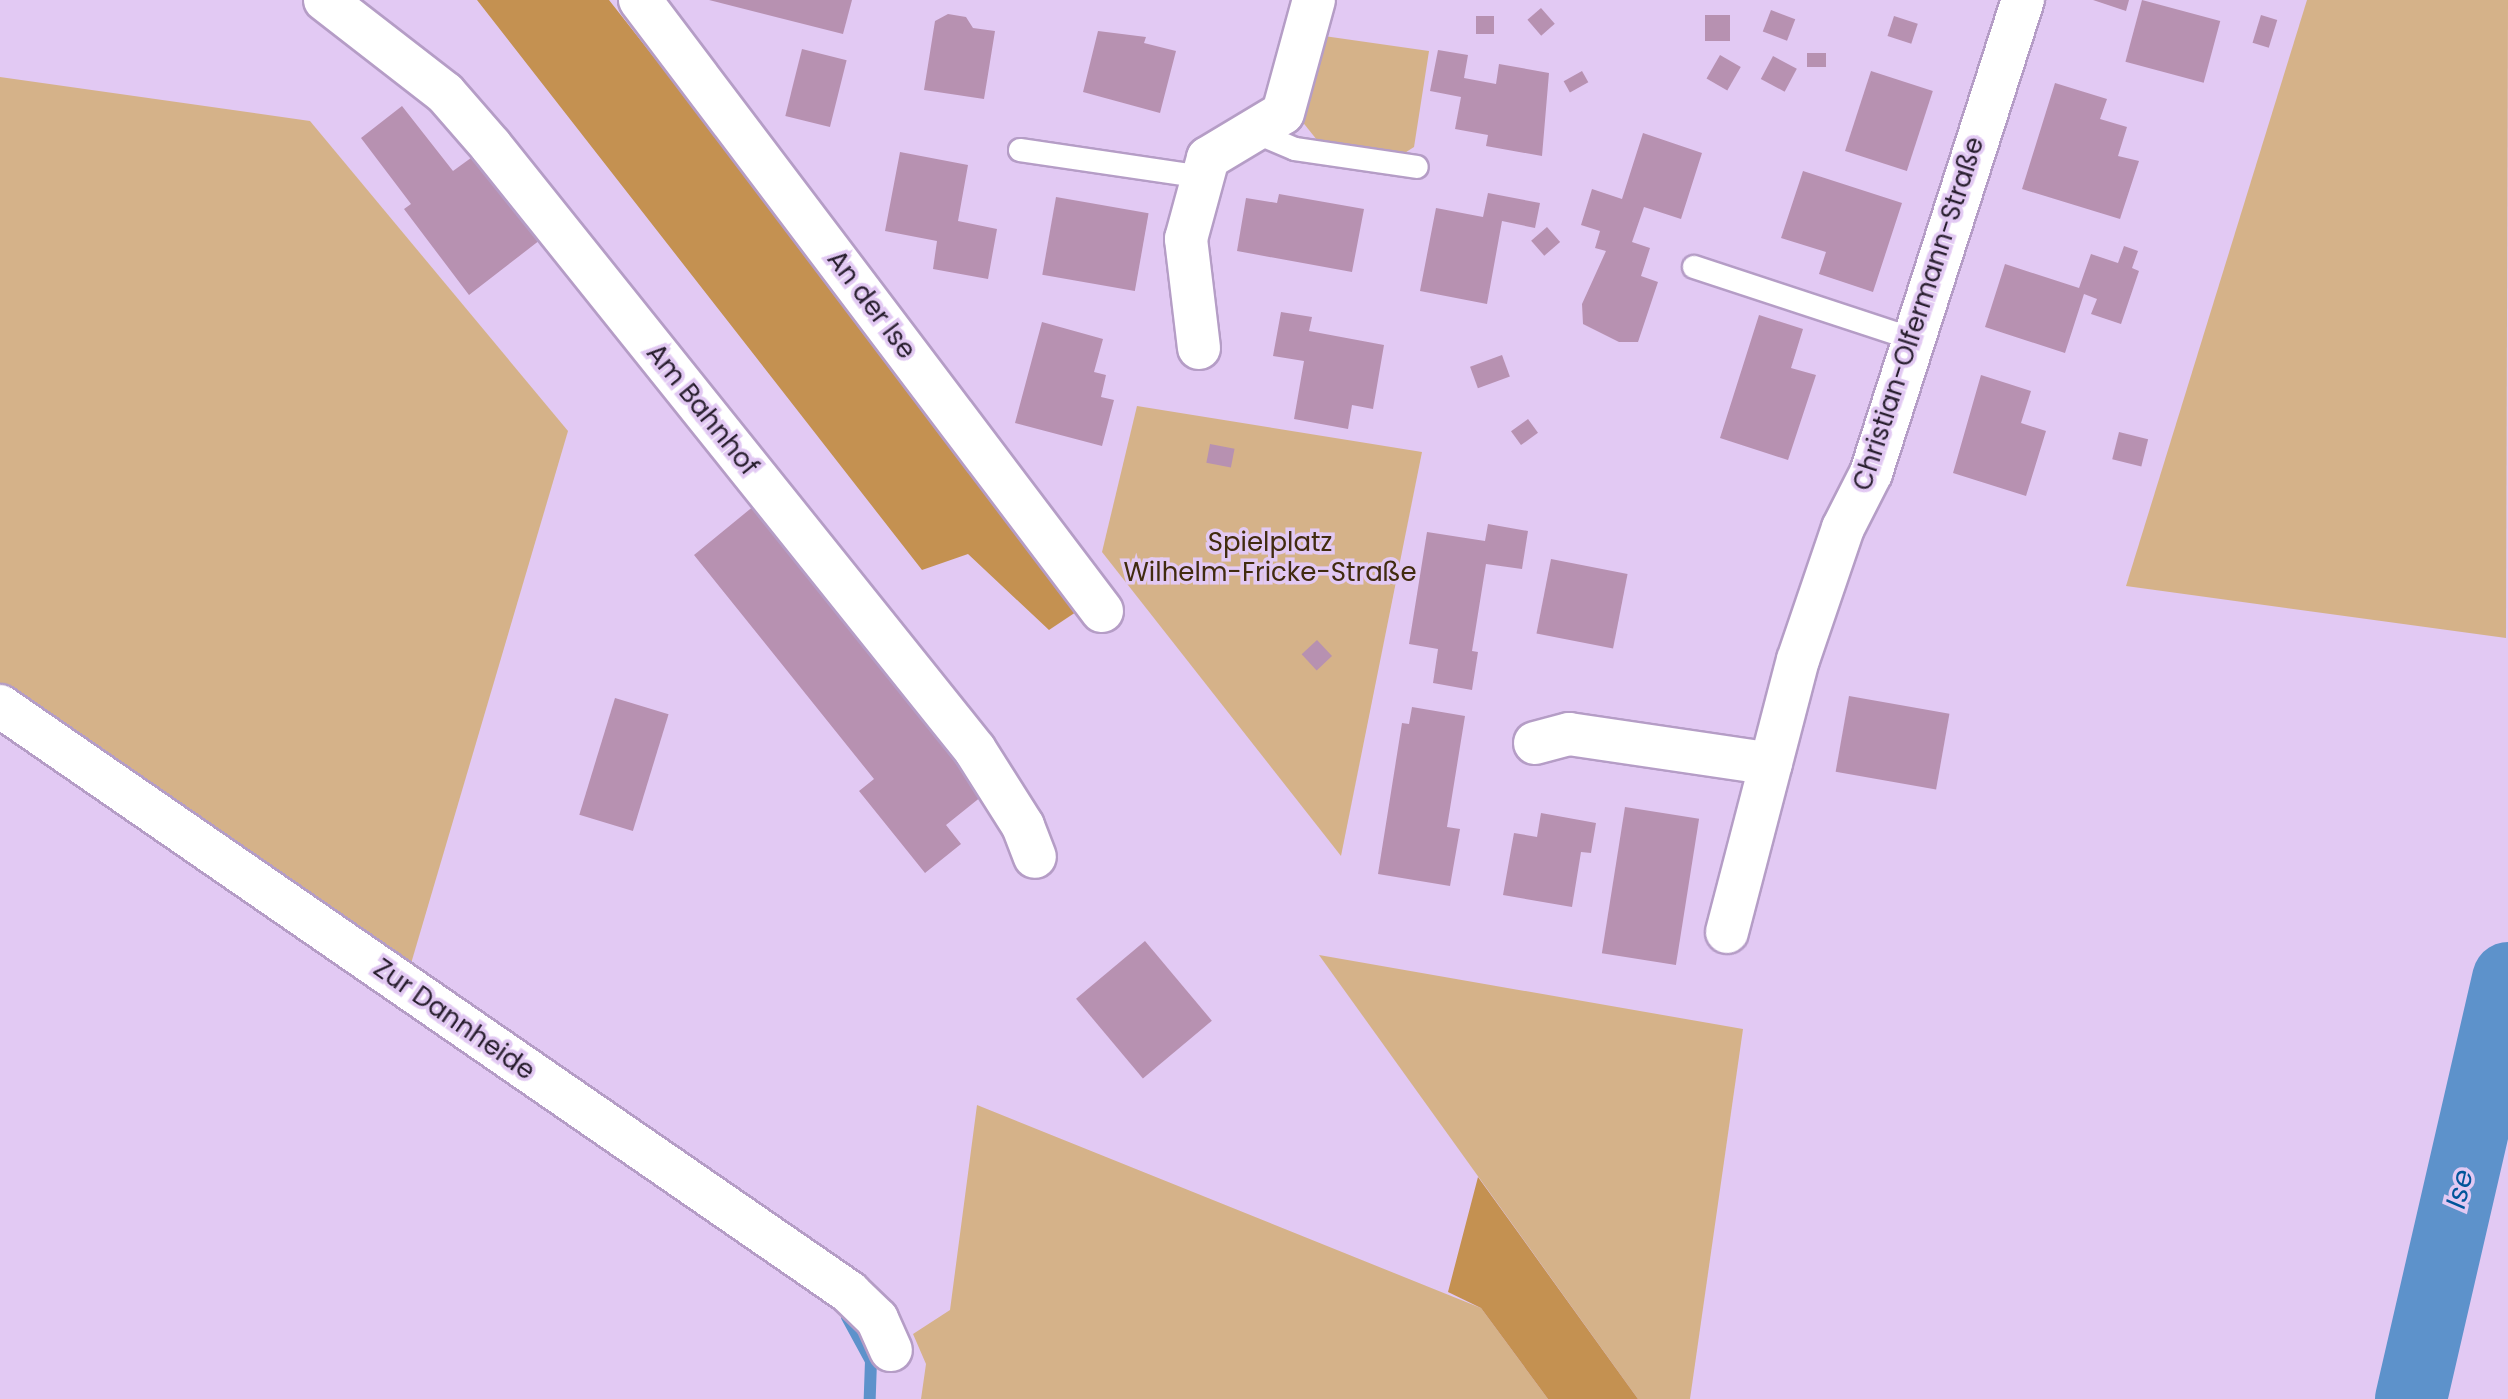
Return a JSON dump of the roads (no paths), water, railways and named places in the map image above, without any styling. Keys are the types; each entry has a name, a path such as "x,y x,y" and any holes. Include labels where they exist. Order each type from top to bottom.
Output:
{"street":[{"name":"Am Bahnhof","path":"325,0 445,93 491,146 975,750 1023,826 1035,857"},
{"name":"An der Ise","path":"640,0 1102,611"},
{"path":"1199,348 1186,239 1208,158 1283,113 1314,0"},
{"name":"Christian-Olfermann-Straße","path":"1727,932 1803,645 1843,528 1871,473 2023,0"},
{"name":"Zur Dannheide","path":"0,706 849,1292 877,1319 891,1350"},
{"path":"1535,743 1569,734 1771,764"}],"lane":[{"path":"1255,132 1295,149 1417,167"},
{"path":"1020,150 1202,177"},
{"path":"1694,267 1913,339"}],"waterway":[{"name":"Ise","path":"2411,1399 2508,978"},
{"path":"847,1317 871,1361 870,1399"}],"park label":[{"name":"Spielplatz Wilhelm-Fricke-Straße","path":"1270,558"}]}
